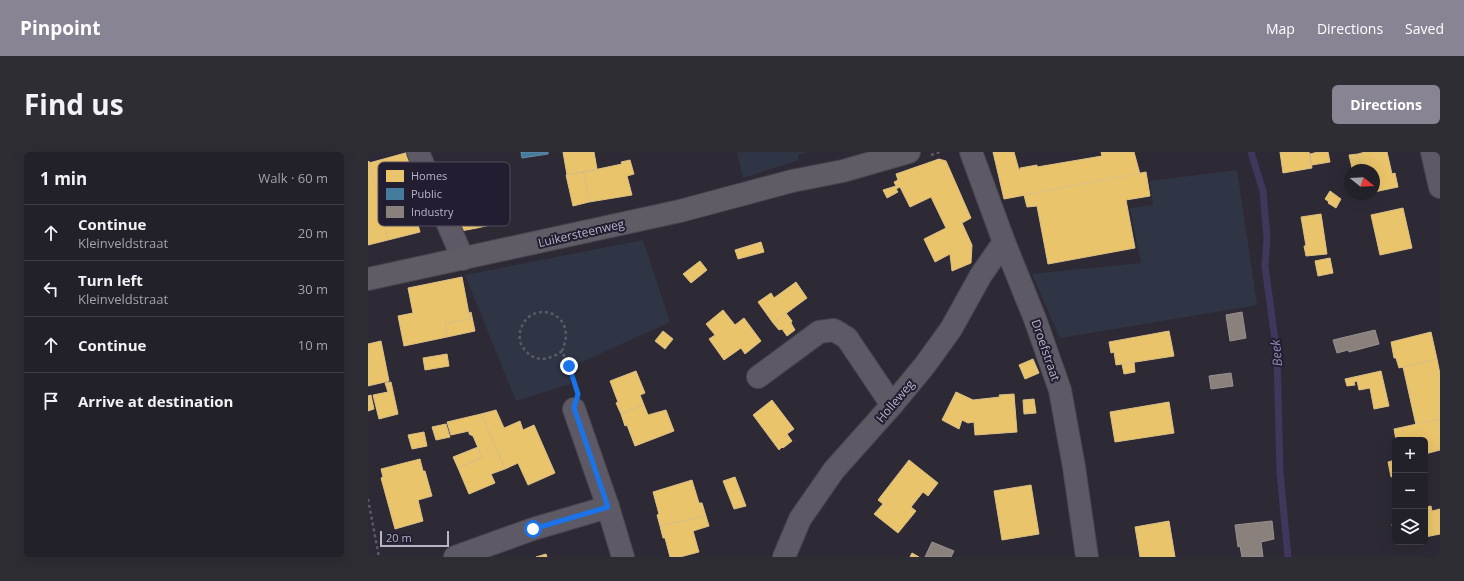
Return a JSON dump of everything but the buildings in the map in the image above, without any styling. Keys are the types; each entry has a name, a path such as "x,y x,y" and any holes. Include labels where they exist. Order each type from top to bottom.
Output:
{"main road":[{"name":"Luikersteenweg","path":"792,181 824,166 862,152"},
{"name":"Luikersteenweg","path":"368,279 680,211 792,181 843,171 908,152"}],"street":[{"path":"418,152 422,162"},
{"name":"Droefstraat","path":"971,152 1004,242 1035,319 1060,390 1074,467 1087,557"},
{"path":"1432,152 1440,188"},
{"path":"449,226 463,259"},
{"name":"Holleweg","path":"784,557 800,519 834,470 892,405 925,365 950,329 981,275 1004,242"},
{"path":"758,377 819,332 834,330 847,338 892,405"},
{"path":"574,408 608,507 623,557"},
{"path":"455,557 533,529 608,507"}],"path":[{"path":"562,351 553,357 543,360 533,357 524,350 520,341 520,330 524,321 533,314 543,312 553,314 562,321 566,330 566,341 562,351 578,394 574,408"},
{"path":"368,499 379,557"}],"shaded area":[{"path":"737,152 809,152 798,155 799,160 743,178"},
{"path":"1237,170 1257,305 1060,338 1032,274 1141,263 1130,208 1153,205 1150,181"},
{"path":"643,240 670,322 573,366 570,384 516,401 465,275"}],"waterway":[{"name":"Beek","path":"1251,152 1263,191 1267,238 1265,266 1277,355 1280,473 1288,557"}],"route":[{"path":"533,529 608,507 574,408 578,394 569,366"}]}
